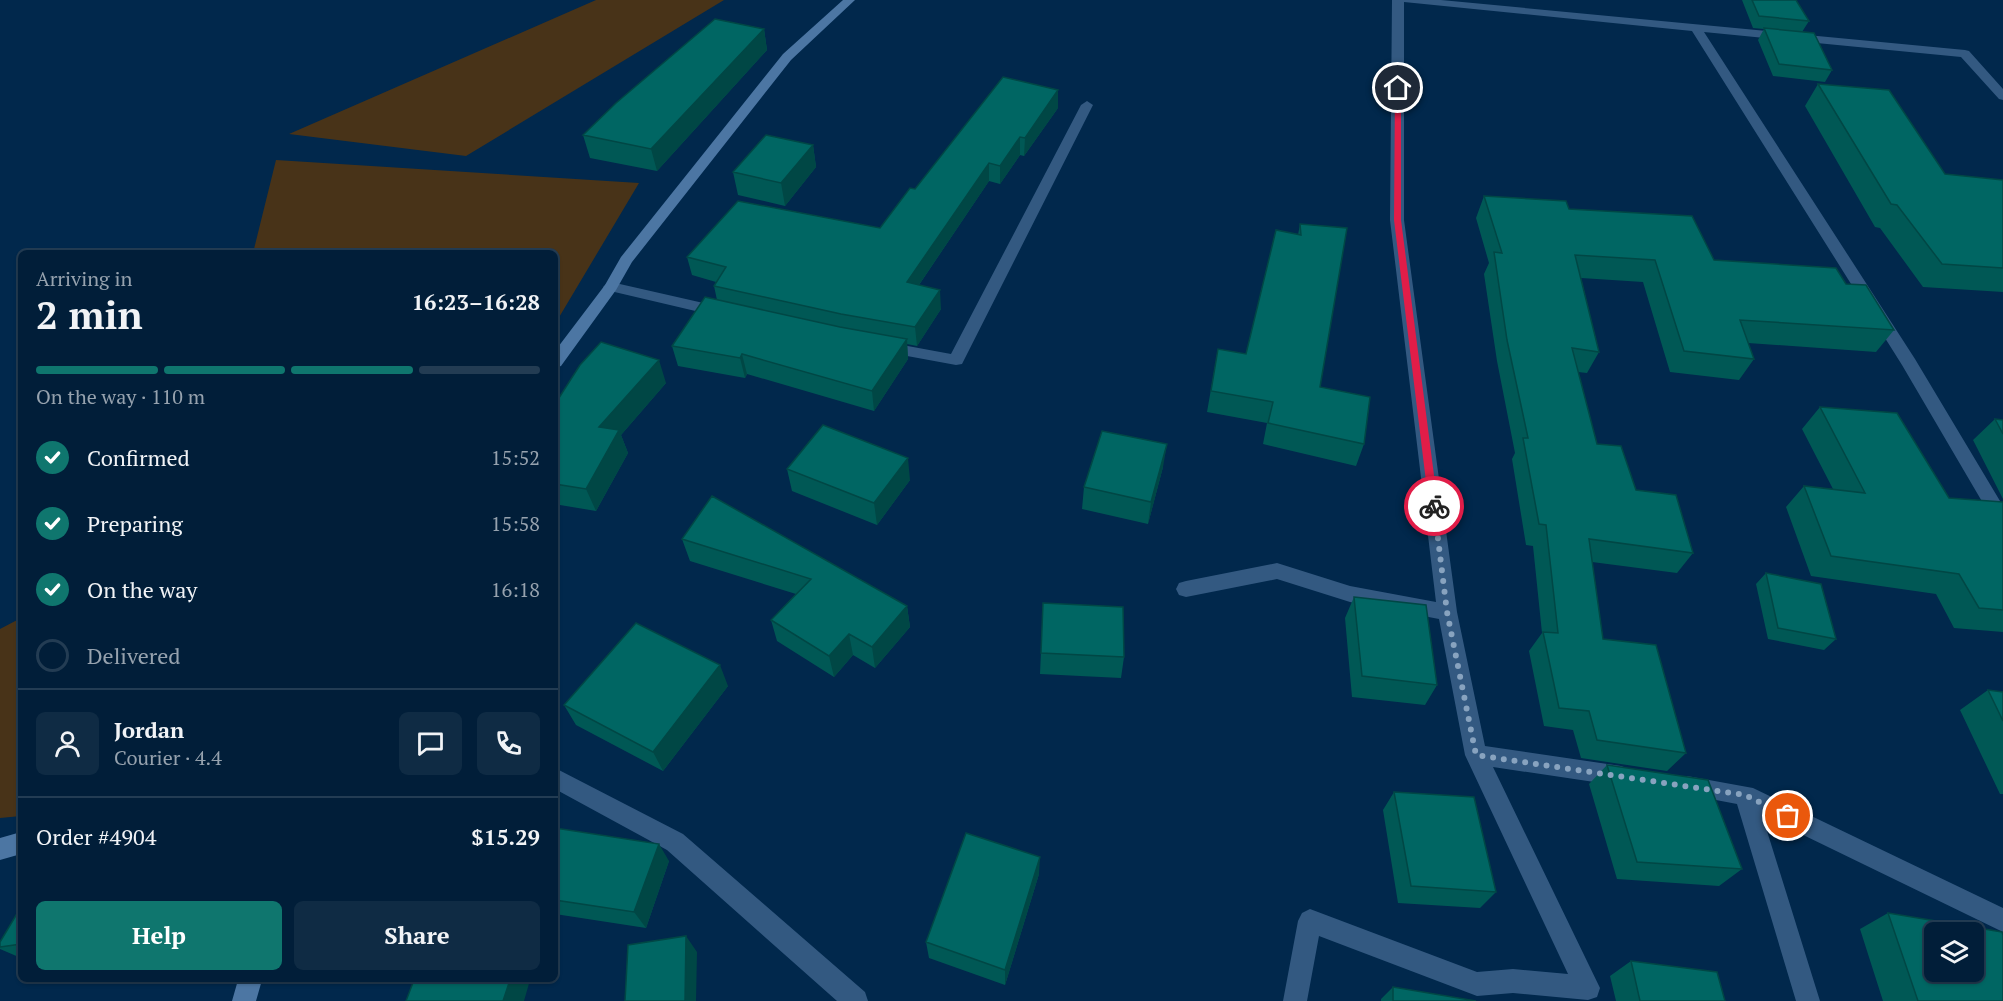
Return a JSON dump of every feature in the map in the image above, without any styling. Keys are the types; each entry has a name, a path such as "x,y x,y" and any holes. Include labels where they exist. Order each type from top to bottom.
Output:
{"street":[{"path":"558,358 611,287 626,260 787,57 849,0"},
{"path":"1295,1001 1310,921 1477,984 1513,981 1588,988 1476,755 1447,612 1397,220 1398,0"},
{"path":"1407,0 1965,54 2003,96"},
{"path":"1696,28 1909,363 2003,522"},
{"path":"866,344 956,360 1087,105"},
{"path":"611,287 739,316"},
{"path":"1186,589 1277,571 1350,594 1447,612"},
{"path":"1476,755 1640,779"},
{"path":"558,780 675,842 856,1001"},
{"path":"1675,784 1745,795 2003,920"},
{"path":"1745,795 1808,1001"},
{"path":"0,849 18,844"},
{"path":"244,1001 249,982"}],"shaded area":[{"path":"596,0 724,0 466,156 289,134"},
{"path":"276,160 639,183 558,319 558,250 254,250"},
{"path":"18,620 18,816 0,818 0,629"}],"building":[{"path":"1752,0 1796,0 1809,21 1759,16"},
{"path":"715,19 764,29 651,149 583,135 616,103"},
{"path":"1764,28 1814,33 1832,70 1779,64"},
{"path":"1003,77 1058,90 1025,138 1020,137 1000,166 989,163 907,282 940,290 915,327 841,314 714,286 726,267 687,257 738,201 880,228 910,188 915,189"},
{"path":"1818,84 1889,90 1945,174 2003,180 2003,268 1942,264 1897,205 1891,204"},
{"path":"766,135 813,145 781,183 733,172"},
{"path":"1484,196 1566,201 1569,209 1692,216 1714,260 1836,268 1846,284 1866,285 1894,330 1740,320 1754,359 1684,351 1655,260 1575,255 1599,352 1572,348 1597,444 1621,446 1636,490 1676,495 1693,553 1589,539 1603,639 1656,645 1686,753 1597,740 1589,711 1559,708 1543,632 1558,633 1546,525 1539,524 1523,438 1528,438 1507,340 1494,252 1502,253"},
{"path":"1300,224 1347,228 1320,387 1370,397 1364,444 1268,423 1273,402 1211,391 1218,349 1246,354 1276,230 1301,235"},
{"path":"705,297 840,327 907,339 872,391 742,354 740,358 672,346"},
{"path":"601,342 659,360 599,427 619,430 586,489 558,484 558,399 580,365"},
{"path":"1820,407 1897,413 1949,498 2003,502 2003,610 1979,608 1959,574 1831,556 1804,486 1865,493"},
{"path":"1995,419 2003,420 2003,434"},
{"path":"823,425 908,458 874,503 787,469"},
{"path":"1102,431 1167,444 1151,502 1084,487"},
{"path":"712,496 907,606 872,647 849,634 829,656 771,620 811,579 682,539"},
{"path":"1766,573 1821,584 1836,639 1778,628"},
{"path":"1354,597 1426,605 1437,685 1362,676"},
{"path":"1043,603 1123,607 1124,657 1041,653"},
{"path":"636,623 720,665 653,752 564,705"},
{"path":"1988,690 2003,692 2003,721"},
{"path":"1607,765 1708,780 1742,869 1637,862"},
{"path":"1394,792 1474,797 1496,892 1411,886"},
{"path":"558,828 659,844 634,912 558,900"},
{"path":"966,833 1040,857 1005,970 926,942"},
{"path":"18,912 18,944 0,947 0,942"},
{"path":"1888,913 1942,922 1924,922 1924,982 1984,982 1984,929 2002,932 2003,1001 1918,1001"},
{"path":"686,936 685,1001 625,1001 628,945"},
{"path":"1631,961 1717,972 1725,1001 1640,1001"},
{"path":"413,982 509,982 503,1001 406,1001"},
{"path":"1393,987 1476,1001 1393,1001"}],"way so far":[{"path":"1434,506 1447,612 1476,755 1745,795 1788,816"}],"route":[{"path":"1398,88 1397,220 1434,506"}]}
